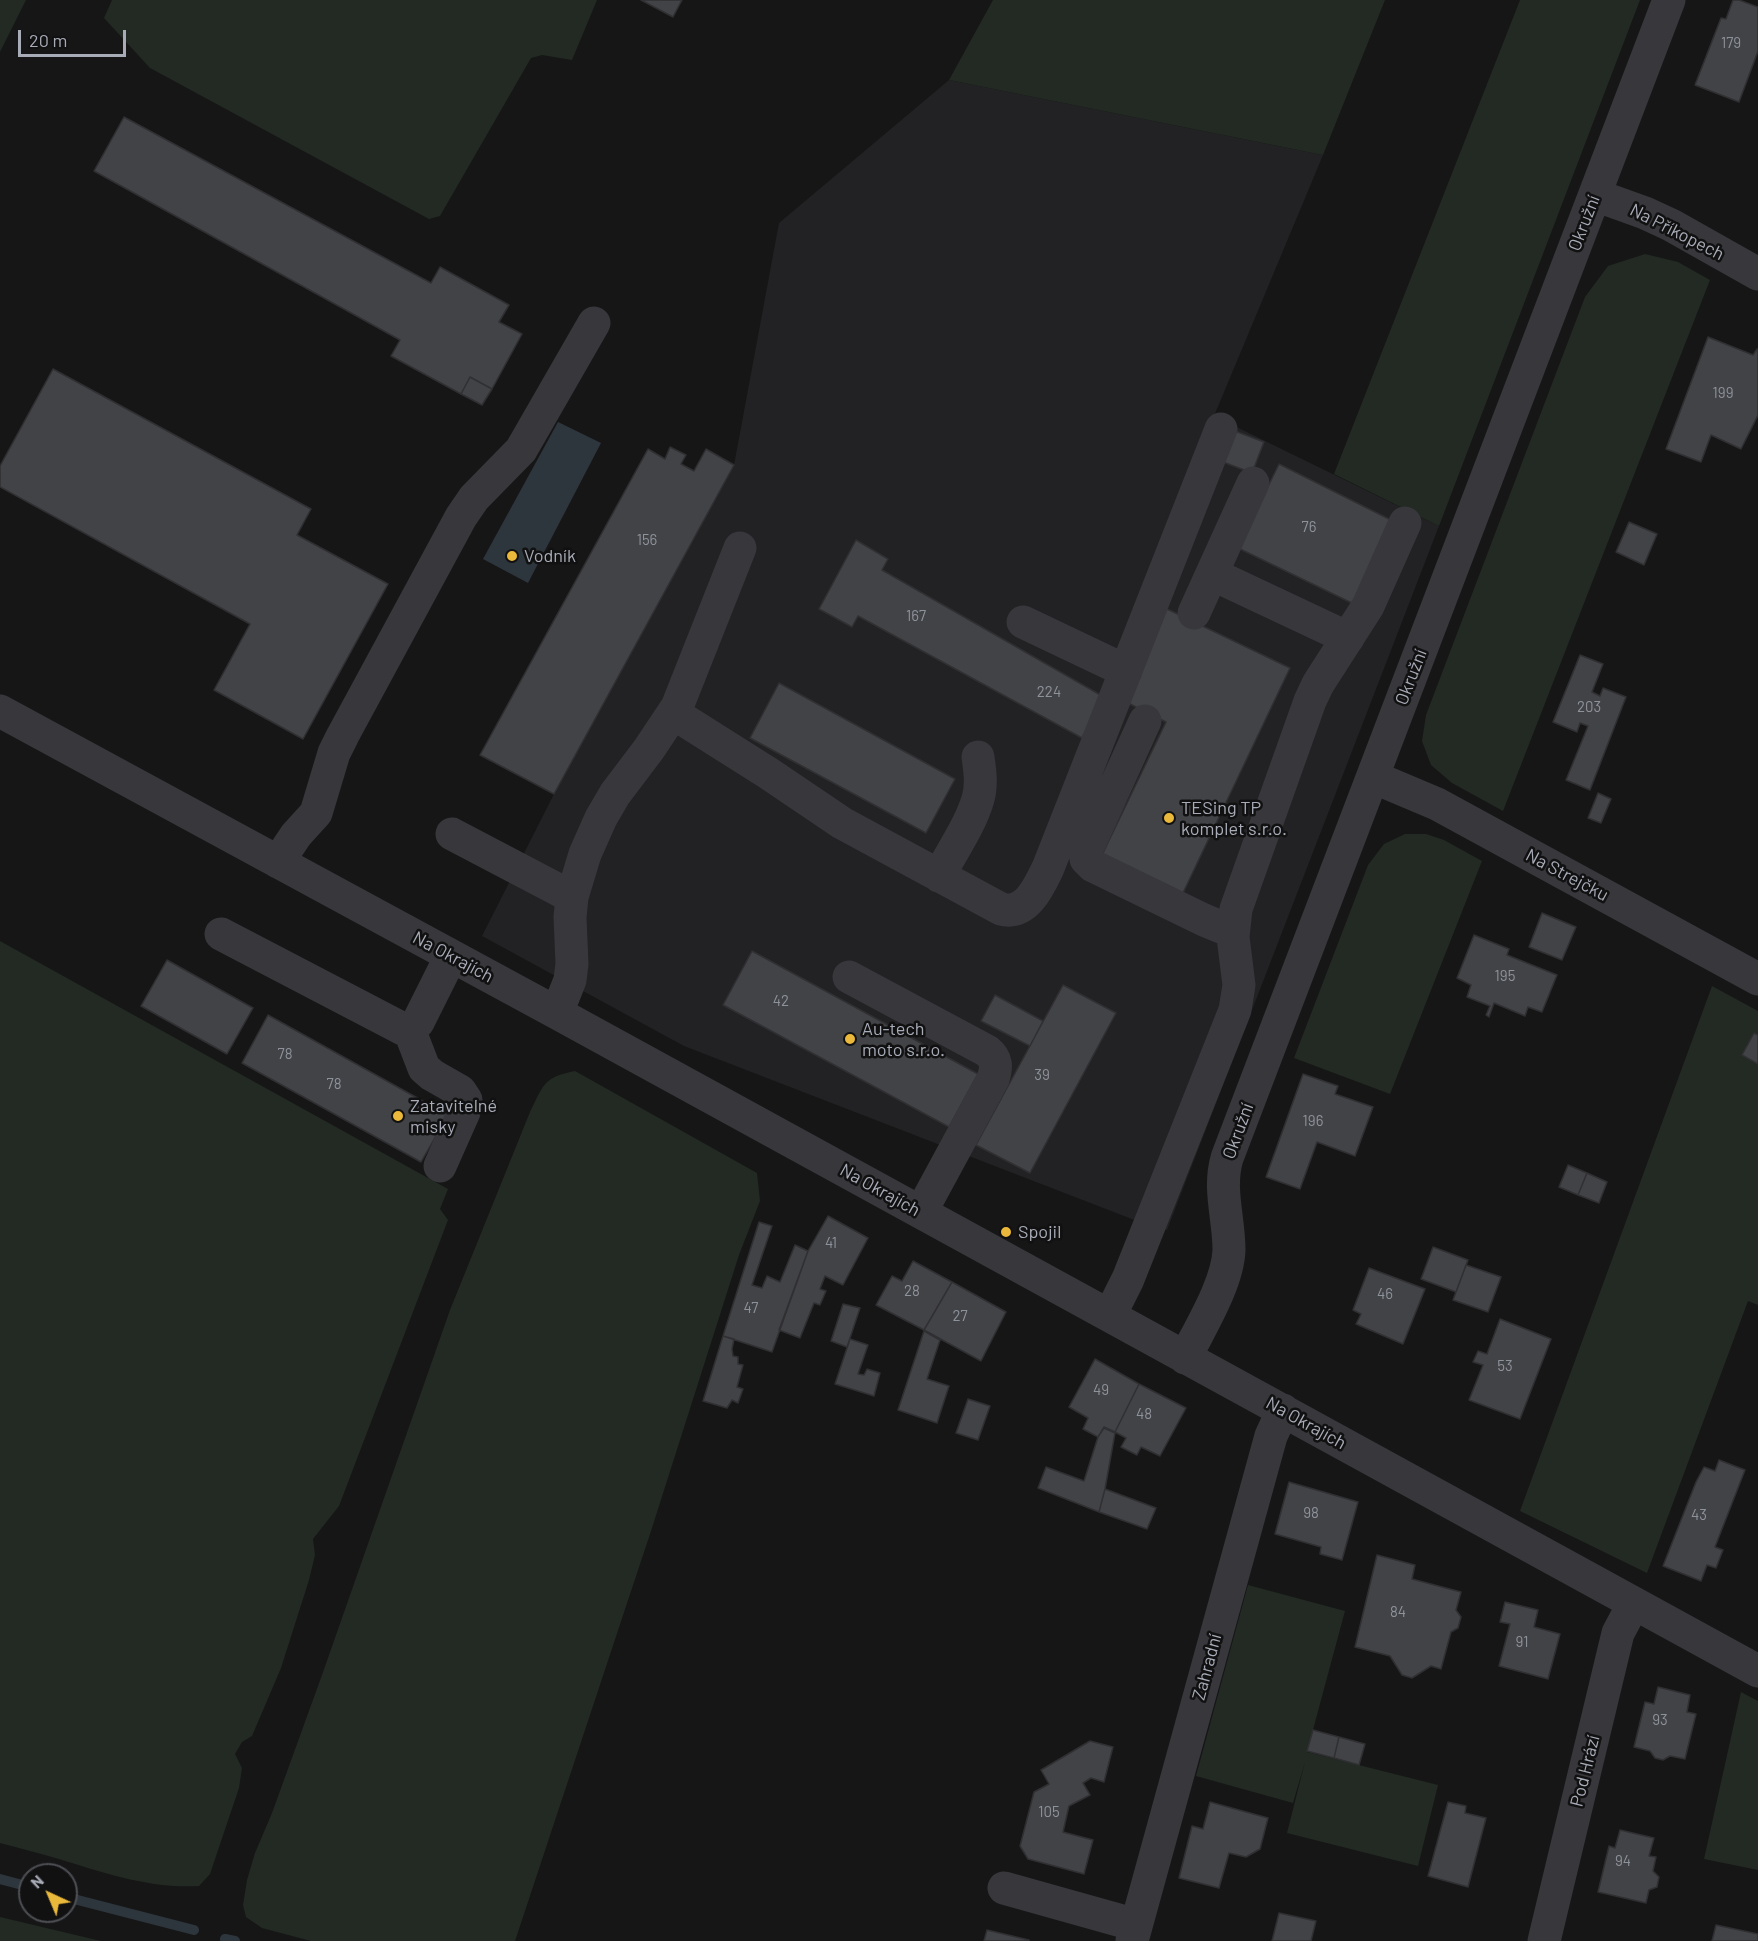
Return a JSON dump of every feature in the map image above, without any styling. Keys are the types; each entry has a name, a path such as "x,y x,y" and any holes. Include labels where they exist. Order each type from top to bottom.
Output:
{"street":[{"name":"Okružní","path":"1185,1358 1220,1287 1227,1266 1229,1250 1222,1186 1227,1158 1669,0"},
{"name":"Na Příkopech","path":"1595,195 1671,225 1758,274"},
{"path":"278,862 296,835 316,813 334,753 461,517 474,498 521,450 594,323"},
{"path":"673,713 768,773 835,819 1008,911 1018,909 1036,892 1048,868 1221,429"},
{"path":"1194,613 1253,483"},
{"path":"1110,1316 1128,1279 1235,1010 1239,986 1233,932 1236,909 1310,701 1318,684 1368,606 1405,523"},
{"path":"557,1013 570,980 572,964 570,917 572,897 579,871 601,818 615,794 673,713 686,687 740,548"},
{"path":"1212,574 1348,638"},
{"path":"1023,622 1126,671"},
{"name":"Na Okrajích","path":"0,711 557,1013 1758,1671"},
{"path":"1145,721 1088,849 1086,859 1103,871 1204,921 1233,932"},
{"path":"939,876 978,800 980,787 978,757"},
{"name":"Na Strejčku","path":"1373,777 1437,804 1758,979"},
{"path":"453,834 572,897"},
{"path":"221,934 396,1027 409,1029 418,1022 451,956"},
{"path":"849,977 987,1051 992,1055 996,1064 993,1079 921,1212"},
{"path":"409,1029 424,1068 460,1091 466,1100 464,1112 440,1166"},
{"name":"Zahradní","path":"1004,1888 1134,1933 1271,1436 1283,1410"},
{"name":"Pod Hrází","path":"1544,1941 1616,1643 1623,1623 1634,1603"}],"shaded area":[{"path":"0,0 26,0 0,52"},
{"path":"112,0 597,0 572,60 542,55 531,58 440,216 429,219 150,68 104,18"},
{"path":"993,0 1385,0 1323,155 949,80"},
{"path":"1520,0 1640,0 1439,526 1334,474"},
{"path":"949,80 1323,155 1214,416 1439,526 1167,1230 1150,1226 684,1046 482,936 554,794 734,465 779,223"},
{"path":"1645,254 1678,262 1710,280 1503,811 1452,783 1431,765 1422,741 1426,715 1585,297 1608,266"},
{"path":"558,422 601,443 528,583 483,559"},
{"path":"1405,834 1426,834 1444,840 1482,861 1390,1094 1294,1058 1368,865 1384,844"},
{"path":"0,941 448,1189 440,1209 448,1220 339,1506 313,1539 315,1555 309,1580 281,1668 252,1736 242,1742 235,1754 242,1768 239,1788 210,1874 199,1886 163,1885 93,1870 78,1865 78,1863 70,1863 0,1843"},
{"path":"1712,986 1758,1011 1758,1305 1748,1301 1647,1573 1520,1511"},
{"path":"575,1071 757,1173 760,1201 739,1255 651,1531 515,1941 311,1941 262,1928 246,1917 243,1905 255,1853 272,1813 322,1675 450,1310 538,1095 545,1084 556,1076"},
{"path":"1248,1585 1345,1611 1307,1752 1438,1785 1418,1866 1287,1833 1305,1762 1293,1803 1196,1776"},
{"path":"1741,1692 1758,1701 1758,1870 1704,1859"},
{"path":"0,1917 101,1941 0,1941"}],"building":[{"path":"641,0 682,0 673,17"},
{"path":"1733,0 1758,7 1758,51 1739,102 1695,85 1721,18 1726,19"},
{"path":"124,117 431,283 440,267 509,305 499,322 522,334 492,389 470,377 461,394 391,356 400,340 94,171"},
{"path":"1708,337 1753,355 1758,349 1758,415 1741,449 1711,435 1701,462 1666,449"},
{"path":"53,369 311,509 297,535 388,584 303,739 214,690 250,624 0,487 0,466"},
{"path":"470,377 492,389 482,405 461,394"},
{"path":"1235,431 1264,442 1252,473 1223,462"},
{"path":"670,447 686,455 681,464 694,471 706,449 734,465 554,794 480,755 648,449 665,459"},
{"path":"1279,464 1397,523 1358,606 1238,548"},
{"path":"1629,522 1657,534 1644,565 1616,552"},
{"path":"856,540 888,559 882,570 1104,697 1082,738 858,616 852,627 819,609"},
{"path":"1163,607 1290,668 1182,895 1101,857 1166,722 1126,702"},
{"path":"1580,655 1603,664 1592,692 1600,696 1603,688 1626,697 1590,790 1566,780 1588,726 1580,723 1577,732 1553,722"},
{"path":"779,683 955,779 926,833 750,738"},
{"path":"1598,793 1611,799 1601,823 1588,818"},
{"path":"1542,913 1576,927 1562,960 1529,947"},
{"path":"1474,935 1509,949 1507,955 1557,975 1542,1012 1528,1007 1525,1016 1494,1003 1489,1017 1486,1015 1490,1006 1467,997 1471,985 1457,978"},
{"path":"752,951 978,1074 949,1127 723,1005"},
{"path":"167,960 253,1008 227,1054 141,1006"},
{"path":"1063,985 1116,1013 1030,1173 976,1145"},
{"path":"995,995 1043,1021 1030,1046 981,1021"},
{"path":"268,1015 448,1115 421,1162 242,1063"},
{"path":"1754,1033 1758,1035 1758,1064 1742,1055"},
{"path":"1303,1074 1338,1086 1335,1094 1373,1107 1355,1156 1317,1142 1300,1189 1266,1177"},
{"path":"1568,1165 1587,1173 1578,1195 1559,1187"},
{"path":"1587,1173 1607,1182 1599,1203 1578,1195"},
{"path":"828,1216 868,1238 843,1285 825,1276 820,1289 826,1291 820,1305 814,1303 800,1338 779,1330 808,1251"},
{"path":"759,1222 772,1226 752,1285 762,1288 767,1276 780,1282 795,1245 808,1251 772,1352 723,1336"},
{"path":"1433,1247 1468,1260 1456,1292 1421,1279"},
{"path":"913,1261 952,1282 924,1330 876,1305 892,1276 902,1281"},
{"path":"1466,1265 1501,1277 1488,1312 1453,1300"},
{"path":"1369,1268 1425,1289 1403,1344 1356,1324 1361,1314 1353,1310"},
{"path":"952,1282 1006,1312 981,1361 924,1330"},
{"path":"843,1304 860,1308 847,1347 831,1341"},
{"path":"1500,1319 1551,1339 1520,1419 1469,1400 1483,1365 1473,1362 1478,1351 1487,1354"},
{"path":"924,1331 940,1340 927,1379 949,1386 937,1423 898,1410"},
{"path":"723,1336 734,1339 733,1356 738,1357 738,1364 743,1365 737,1387 743,1389 738,1403 732,1400 727,1408 703,1401"},
{"path":"850,1339 868,1345 858,1374 864,1375 867,1369 880,1373 874,1396 835,1384"},
{"path":"1095,1359 1139,1384 1115,1432 1104,1427 1098,1437 1083,1429 1088,1418 1069,1407"},
{"path":"1139,1384 1186,1408 1160,1456 1141,1447 1137,1455 1121,1447 1126,1438 1115,1432"},
{"path":"968,1399 990,1406 978,1440 956,1433"},
{"path":"1104,1428 1115,1433 1099,1512 1038,1488 1046,1467 1084,1481 1098,1437"},
{"path":"1719,1460 1745,1470 1715,1547 1723,1550 1716,1568 1707,1565 1701,1581 1663,1566 1696,1482 1704,1467 1715,1471"},
{"path":"1289,1482 1358,1502 1342,1560 1320,1554 1321,1547 1275,1534"},
{"path":"1105,1489 1156,1508 1147,1529 1099,1512"},
{"path":"1377,1555 1415,1565 1412,1579 1461,1592 1456,1610 1461,1617 1458,1628 1451,1632 1441,1669 1431,1666 1412,1678 1402,1675 1390,1656 1355,1647"},
{"path":"1505,1602 1538,1610 1534,1627 1560,1634 1548,1679 1499,1666 1510,1624 1500,1622"},
{"path":"1658,1687 1690,1695 1687,1712 1696,1714 1685,1759 1670,1756 1663,1760 1655,1758 1650,1751 1634,1747 1645,1702 1654,1704"},
{"path":"1313,1730 1339,1737 1334,1758 1307,1751"},
{"path":"1339,1737 1365,1744 1359,1765 1334,1758"},
{"path":"1090,1741 1113,1747 1104,1782 1091,1778 1083,1783 1090,1795 1069,1806 1063,1832 1093,1840 1084,1874 1028,1859 1020,1846 1034,1792 1049,1784 1041,1770"},
{"path":"1210,1802 1268,1818 1260,1849 1246,1857 1229,1853 1219,1888 1179,1878 1192,1826 1203,1829"},
{"path":"1448,1802 1466,1806 1465,1813 1486,1818 1468,1887 1428,1876"},
{"path":"1620,1830 1654,1838 1649,1856 1656,1857 1653,1871 1659,1877 1657,1887 1649,1890 1646,1903 1598,1892 1609,1846 1615,1848"},
{"path":"1279,1913 1316,1921 1311,1941 1272,1941"},
{"path":"1716,1925 1758,1934 1758,1941 1712,1941"},
{"path":"987,1930 1029,1940 1029,1941 984,1941"}],"waterway":[{"path":"0,1879 18,1884"},
{"path":"78,1900 194,1930"},
{"path":"225,1939 235,1941"}],"place":[{"name":"Vodník","path":"512,556"},
{"name":"TESing TP komplet s.r.o.","path":"1169,818"},
{"name":"Au-tech moto s.r.o.","path":"850,1039"},
{"name":"Zatavitelné misky","path":"398,1116"},
{"name":"Spojil","path":"1006,1232"}]}
